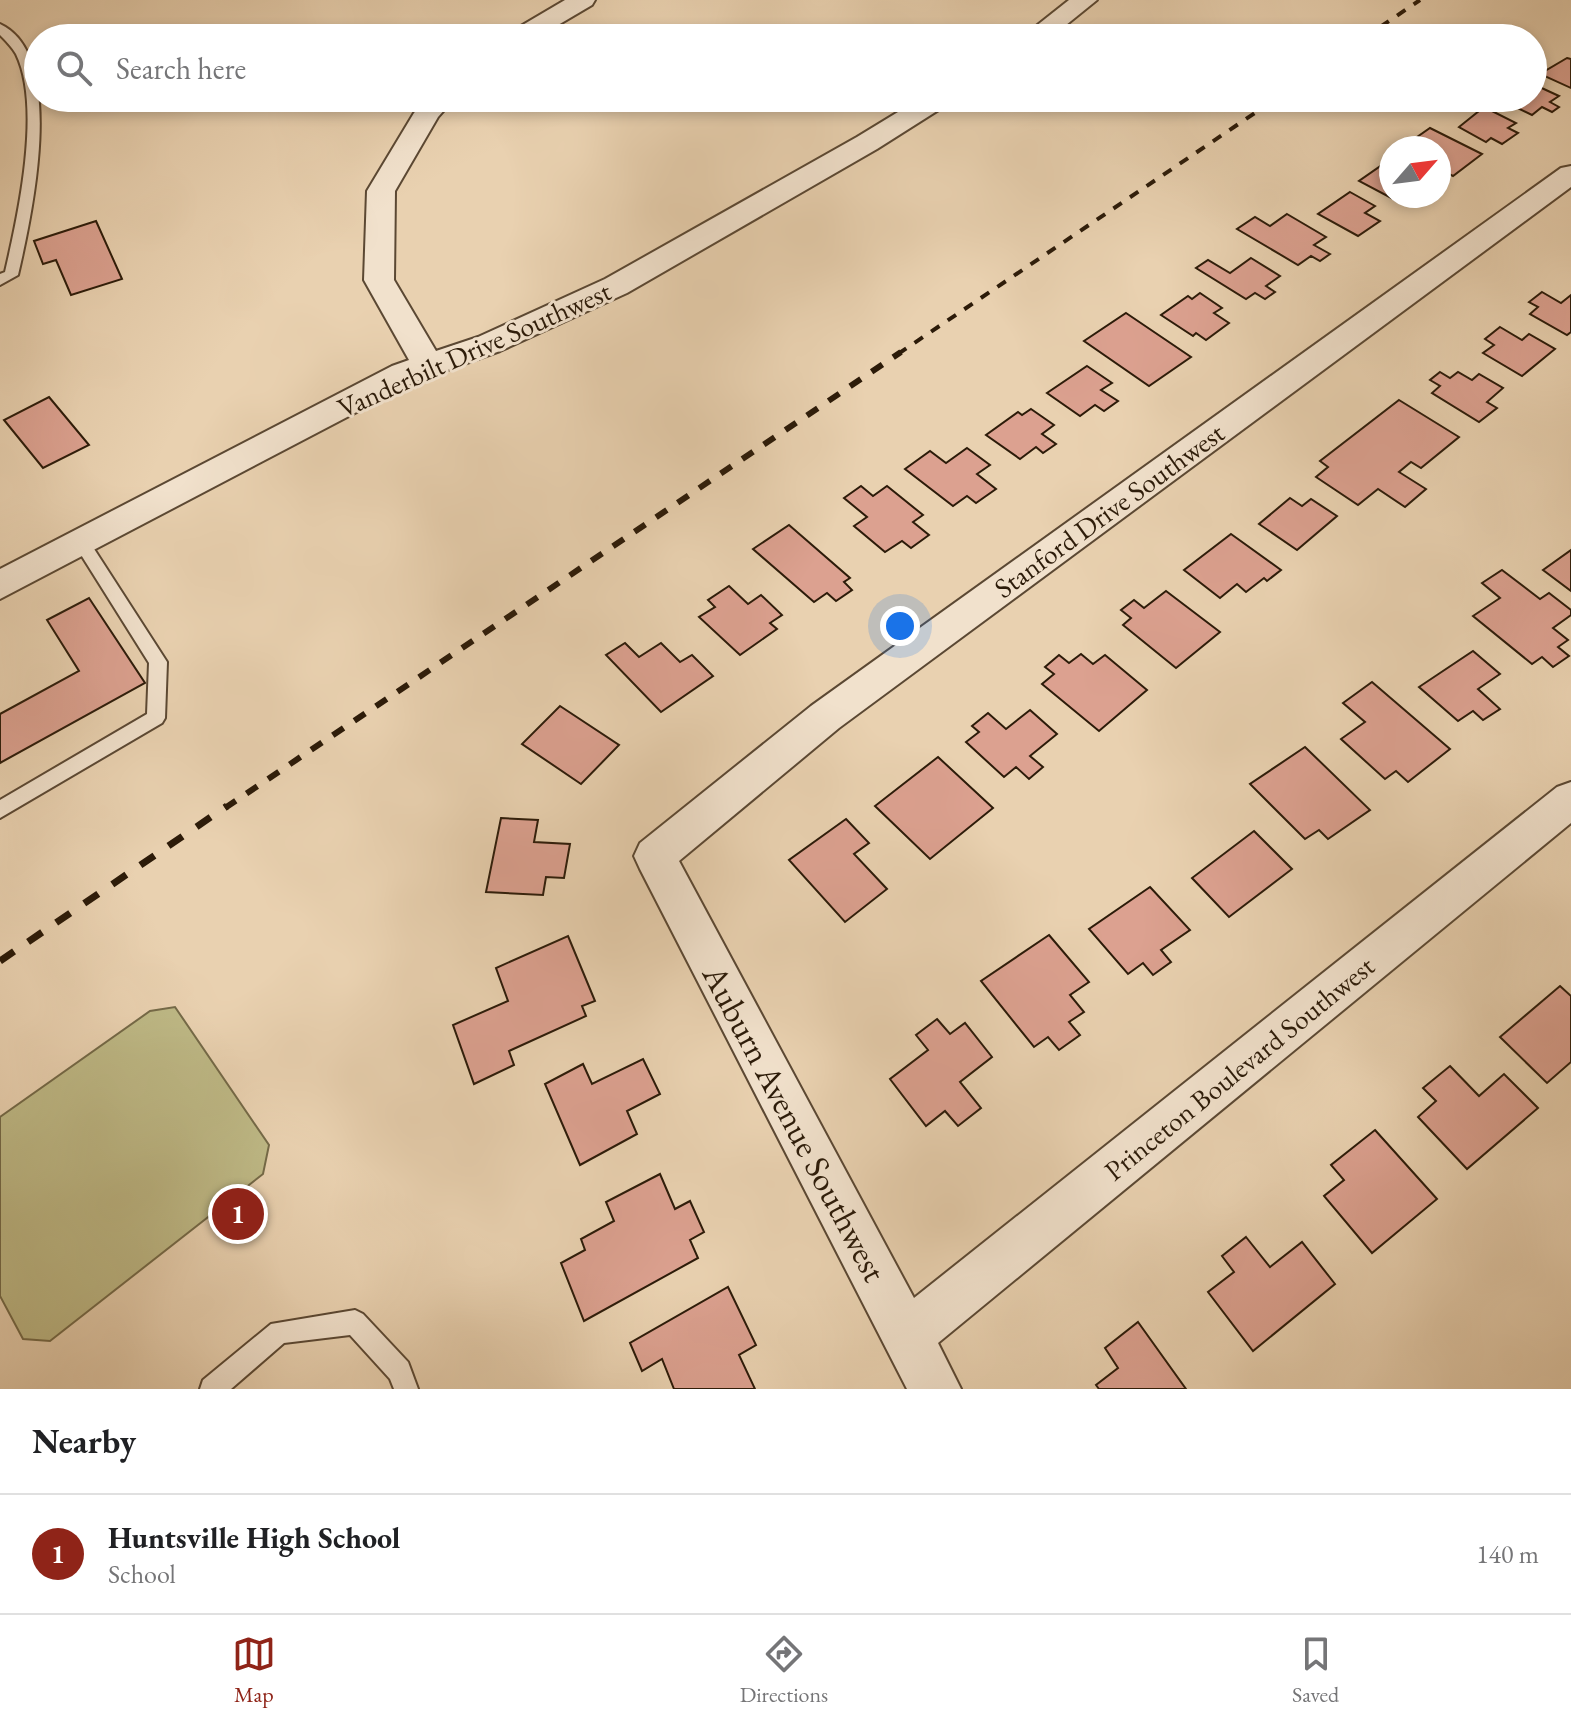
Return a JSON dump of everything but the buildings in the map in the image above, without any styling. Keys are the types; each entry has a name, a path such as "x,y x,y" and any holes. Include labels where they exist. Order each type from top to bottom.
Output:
{"street":[{"path":"542,24 583,0"},
{"path":"1053,24 1085,0"},
{"path":"428,112 381,191 379,280 428,365"},
{"name":"Vanderbilt Drive Southwest","path":"0,585 403,374 489,344 616,286 917,112"},
{"name":"Stanford Drive Southwest","path":"655,856 825,717 1571,174"},
{"name":"Princeton Boulevard Southwest","path":"907,1336 1571,799"},
{"name":"Auburn Avenue Southwest","path":"655,856 935,1389"}],"lane":[{"path":"0,28 24,59"},
{"path":"0,280 11,275 23,225 33,112"},
{"path":"0,810 156,718 158,662 81,542"},
{"path":"212,1389 279,1332 355,1322 399,1371 406,1389"}],"shaded area":[{"path":"175,1007 269,1145 263,1174 50,1341 23,1339 0,1296 0,1117 150,1011"}],"railway":[{"path":"1385,24 1420,0"},
{"path":"898,354 1256,112"},
{"path":"225,808 901,352"},
{"path":"0,961 227,806"}],"place":[{"name":"Huntsville High School","path":"238,1214"}]}
